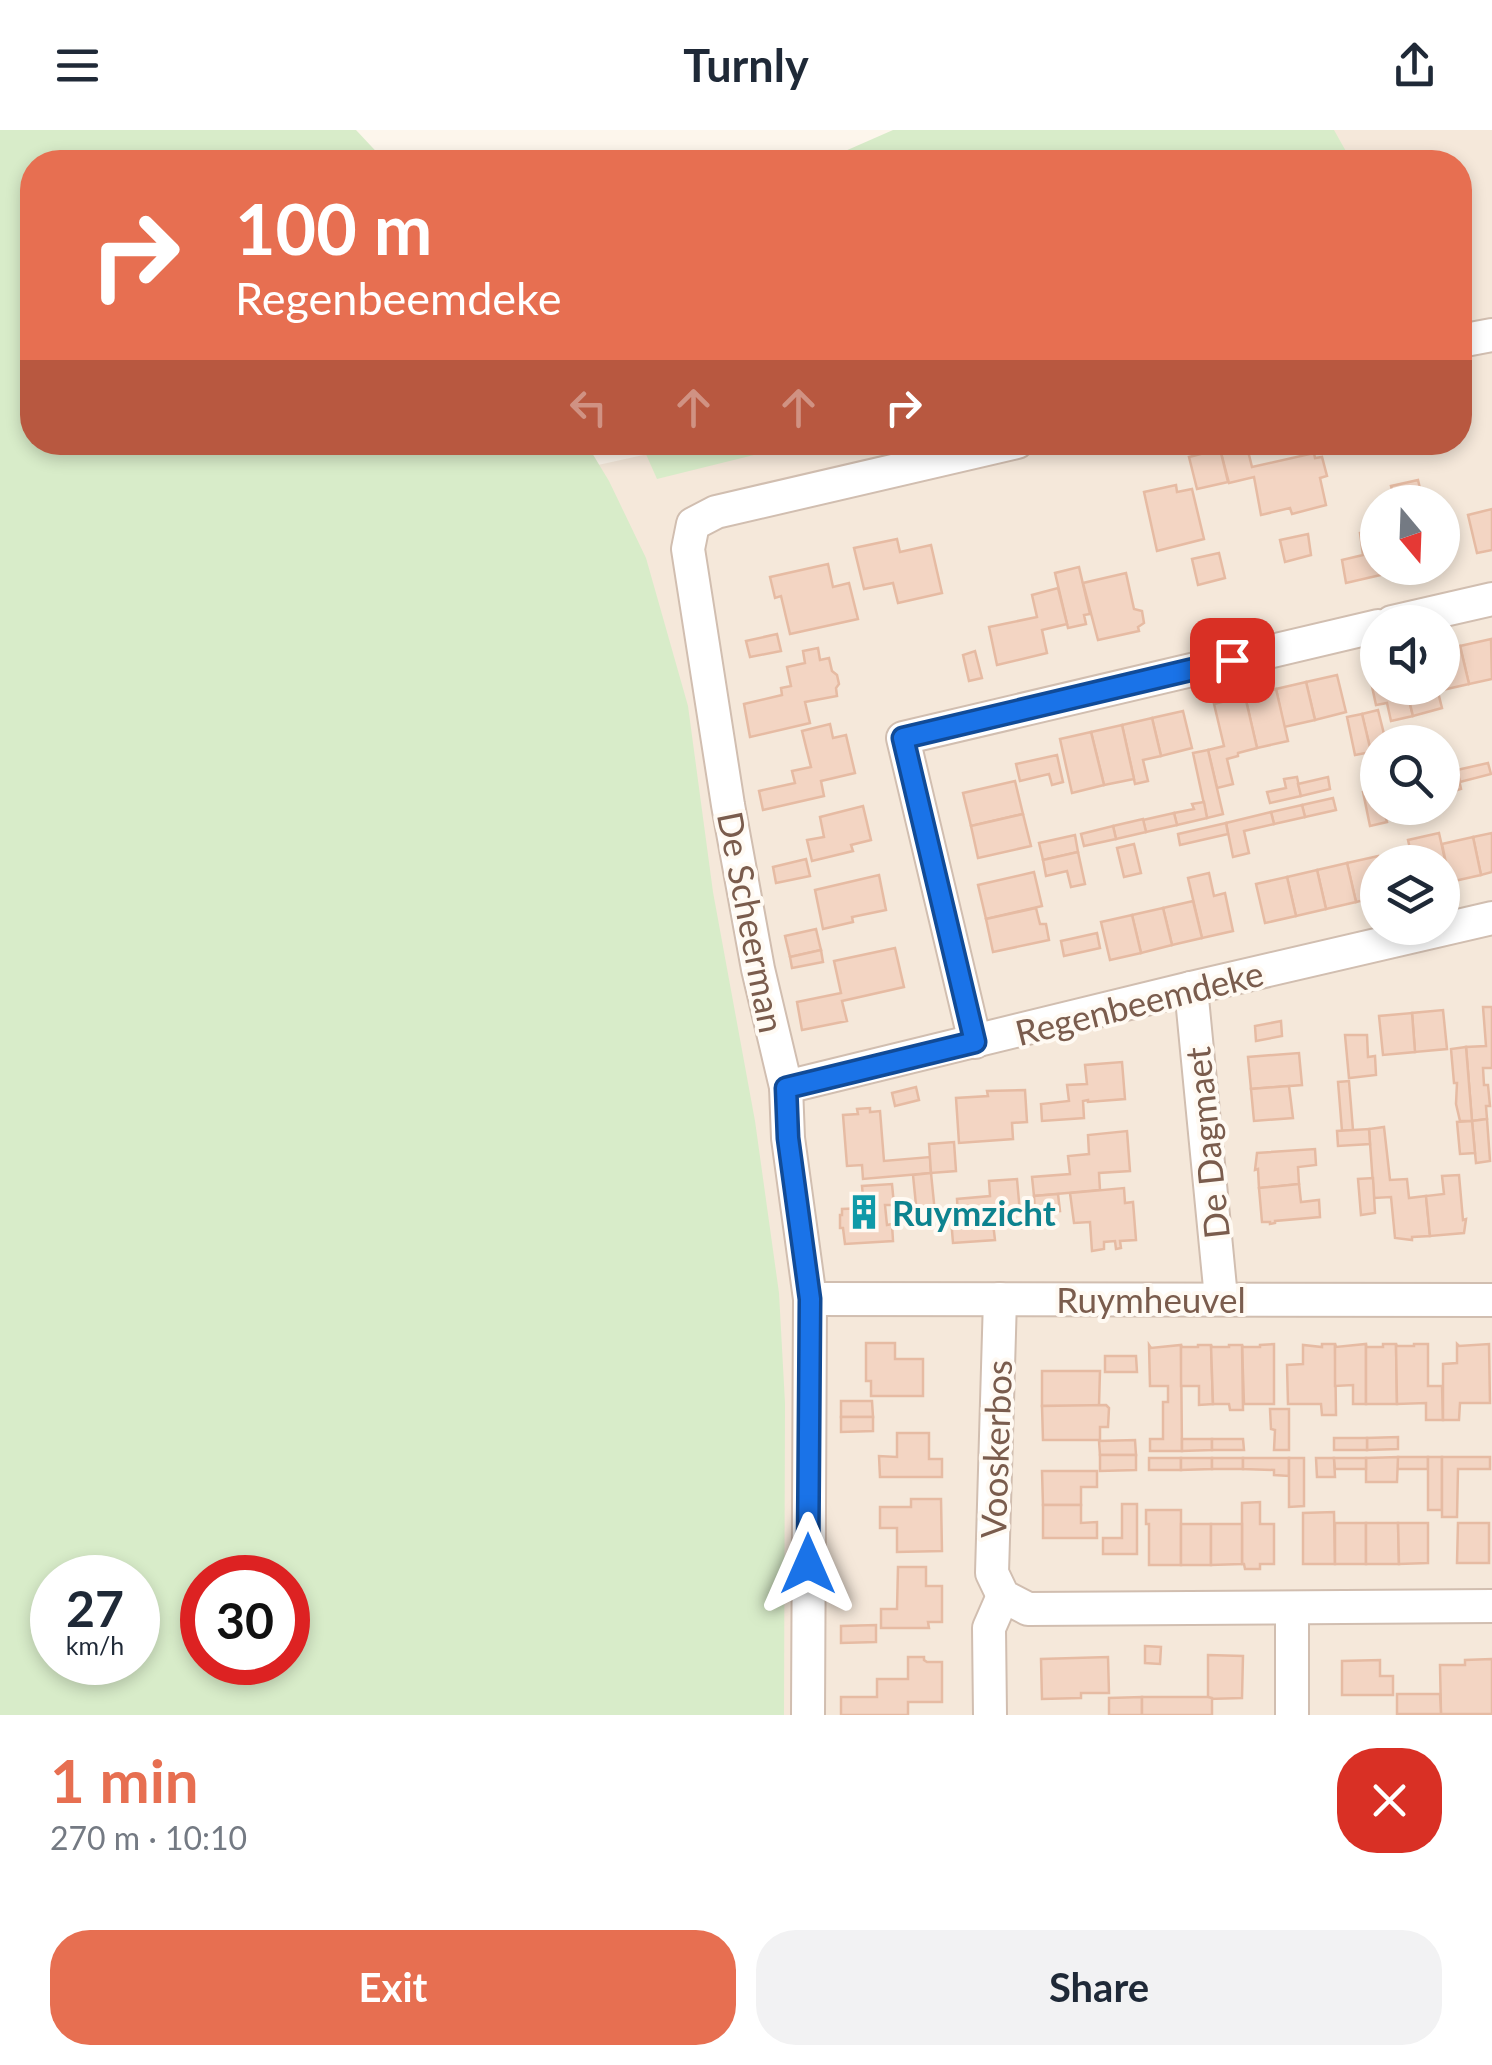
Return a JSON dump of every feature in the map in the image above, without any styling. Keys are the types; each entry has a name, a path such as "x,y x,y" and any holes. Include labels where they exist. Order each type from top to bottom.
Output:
{"street":[{"name":"De Scheerman","path":"808,1715 810,1299 788,1138 786,1088 758,969 728,805 688,549 693,524 716,512 961,455"},
{"path":"1460,606 1492,599"},
{"path":"975,1042 903,738 1360,630"},
{"name":"Regenbeemdeke","path":"786,1088 1492,918"},
{"name":"De Dagmaet","path":"1191,988 1221,1298"},
{"name":"Ruymheuvel","path":"810,1299 1492,1300"},
{"name":"Vooskerbos","path":"990,1715 989,1628 1002,1596 992,1573 1000,1299"},
{"path":"1002,1596 1028,1609 1492,1606"},
{"path":"1292,1608 1292,1715"}],"shaded area":[{"path":"1319,130 1492,130 1492,1715 761,1715 580,469 643,455 1472,455 1472,150 1332,150"}],"green space":[{"path":"0,130 356,130 375,150 20,150 20,455 593,455 646,558 688,706 713,892 755,1121 779,1293 785,1403 784,1715 0,1715"},
{"path":"893,130 1334,130 1345,150 847,150"},
{"path":"646,455 754,455 657,479"}],"building":[{"path":"1221,455 1228,482 1197,489 1189,457"},
{"path":"1222,455 1249,455 1252,467 1314,455 1322,457 1327,476 1320,478 1326,505 1292,514 1290,508 1261,515 1254,477 1229,483"},
{"path":"1176,485 1177,492 1192,489 1204,539 1157,551 1144,492"},
{"path":"1492,509 1492,550 1477,553 1468,515"},
{"path":"1308,534 1311,555 1285,562 1280,540"},
{"path":"897,539 900,552 931,545 942,593 898,603 893,583 864,589 854,548"},
{"path":"1219,553 1225,578 1198,585 1192,559"},
{"path":"1360,556 1360,580 1346,583 1342,560"},
{"path":"828,564 833,587 849,583 858,619 790,634 781,596 775,598 770,577"},
{"path":"1079,567 1090,614 1084,615 1086,624 1068,628 1055,573"},
{"path":"1126,573 1134,609 1142,611 1144,623 1139,631 1098,640 1083,583"},
{"path":"1058,588 1067,624 1042,630 1047,653 997,665 989,627 1037,617 1032,595"},
{"path":"777,634 781,651 750,657 746,641"},
{"path":"1491,639 1492,679 1469,684 1460,646"},
{"path":"1460,646 1469,684 1460,686"},
{"path":"818,648 820,660 829,658 837,675 837,696 805,702 810,723 750,737 744,704 782,695 781,688 791,686 787,667 805,663 803,651"},
{"path":"975,651 982,678 969,681 963,655"},
{"path":"1337,675 1346,712 1315,720 1306,682"},
{"path":"1306,682 1315,720 1284,727 1276,689"},
{"path":"1276,689 1288,741 1257,748 1245,696"},
{"path":"1245,696 1257,748 1227,759 1233,784 1217,788 1208,750 1224,746 1214,704"},
{"path":"1387,705 1410,705 1413,716 1391,721"},
{"path":"1410,705 1441,705 1442,708 1413,716"},
{"path":"1378,710 1382,725 1365,725 1362,714"},
{"path":"1183,711 1192,748 1161,756 1152,718"},
{"path":"1362,714 1365,725 1360,725 1360,754 1355,755 1347,717"},
{"path":"1152,718 1161,756 1143,760 1148,781 1135,784 1122,725"},
{"path":"830,724 833,738 846,735 855,773 821,781 824,796 763,810 759,791 795,783 792,771 811,767 802,731"},
{"path":"1122,725 1134,779 1104,785 1091,732"},
{"path":"1091,732 1104,785 1072,793 1060,739"},
{"path":"1208,750 1223,814 1207,818 1193,753"},
{"path":"1057,755 1063,782 1052,785 1049,774 1020,781 1016,764"},
{"path":"1488,763 1491,774 1460,782 1460,769"},
{"path":"1297,777 1301,796 1270,803 1267,792 1286,788 1284,779"},
{"path":"1328,777 1330,789 1301,796 1298,784"},
{"path":"1015,781 1023,814 971,826 963,793"},
{"path":"1333,798 1336,810 1305,817 1302,805"},
{"path":"1204,802 1207,818 1177,825 1174,813 1194,809 1192,804"},
{"path":"1302,805 1305,817 1274,824 1271,812"},
{"path":"863,806 871,840 851,845 853,851 812,861 807,840 824,837 820,817"},
{"path":"1271,812 1274,824 1244,831 1249,853 1233,857 1226,823"},
{"path":"1174,813 1177,825 1146,832 1143,820"},
{"path":"1023,814 1031,846 978,858 971,826"},
{"path":"1143,819 1146,832 1116,839 1113,826"},
{"path":"1226,823 1228,834 1180,845 1178,834"},
{"path":"1113,826 1116,839 1084,846 1081,834"},
{"path":"1439,833 1442,845 1409,845 1408,840"},
{"path":"1492,833 1492,872 1481,875 1473,837"},
{"path":"1075,835 1078,852 1043,860 1039,843"},
{"path":"1473,837 1481,875 1460,880 1460,845 1442,844"},
{"path":"1134,844 1141,873 1124,877 1117,848"},
{"path":"1078,852 1085,884 1071,887 1067,871 1046,876 1043,860"},
{"path":"806,859 810,876 776,883 773,867"},
{"path":"1360,860 1360,901 1356,902 1347,863"},
{"path":"1347,863 1356,902 1326,909 1317,870"},
{"path":"1317,870 1326,909 1296,916 1287,877"},
{"path":"1034,872 1042,906 986,919 978,885"},
{"path":"1209,873 1214,896 1225,893 1233,931 1202,938 1188,878"},
{"path":"879,875 886,910 852,917 853,922 823,929 815,890"},
{"path":"1287,877 1296,916 1265,923 1256,884"},
{"path":"1193,901 1202,938 1172,945 1163,908"},
{"path":"1036,908 1040,924 1046,924 1049,940 993,952 986,919"},
{"path":"1163,908 1172,945 1141,953 1132,915"},
{"path":"1132,915 1141,953 1110,960 1101,922"},
{"path":"816,929 821,950 790,957 785,936"},
{"path":"1097,933 1100,948 1064,956 1061,941"},
{"path":"895,948 904,987 842,1001 847,1021 802,1030 797,1002 841,993 834,961"},
{"path":"821,950 823,962 792,968 790,957"},
{"path":"1483,1007 1492,1007 1492,1068 1483,1068 1490,1106 1486,1106 1487,1119 1472,1121 1466,1047 1486,1046"},
{"path":"1443,1010 1447,1049 1415,1052 1412,1013"},
{"path":"1412,1013 1415,1052 1383,1055 1379,1016"},
{"path":"1281,1021 1282,1036 1256,1041 1255,1026"},
{"path":"1345,1035 1367,1035 1368,1057 1375,1056 1376,1075 1349,1078"},
{"path":"1466,1047 1472,1121 1460,1121 1451,1049"},
{"path":"1299,1053 1302,1085 1251,1089 1248,1057"},
{"path":"1122,1062 1125,1099 1083,1101 1084,1118 1042,1121 1041,1104 1069,1101 1067,1085 1087,1084 1085,1065"},
{"path":"1349,1081 1353,1130 1342,1131 1338,1082"},
{"path":"1289,1086 1293,1118 1254,1121 1251,1089"},
{"path":"916,1087 919,1100 895,1106 892,1093"},
{"path":"1025,1090 1027,1122 1012,1123 1013,1139 959,1143 956,1098 988,1096 987,1091"},
{"path":"870,1108 870,1112 880,1111 884,1161 930,1157 931,1173 863,1179 862,1165 847,1166 843,1115"},
{"path":"1487,1119 1490,1161 1476,1163 1472,1121"},
{"path":"1472,1121 1475,1153 1460,1154 1457,1122"},
{"path":"1384,1127 1390,1180 1407,1179 1409,1198 1426,1196 1430,1236 1395,1238 1391,1197 1374,1198 1369,1129"},
{"path":"1369,1129 1370,1144 1338,1146 1337,1131"},
{"path":"1127,1131 1130,1171 1099,1173 1100,1190 1034,1196 1032,1177 1070,1174 1068,1156 1089,1154 1088,1135"},
{"path":"954,1142 956,1171 931,1173 929,1144"},
{"path":"1315,1149 1316,1165 1298,1167 1299,1184 1259,1188 1257,1153"},
{"path":"931,1173 935,1213 917,1215 913,1175"},
{"path":"1459,1175 1463,1220 1466,1219 1464,1233 1430,1236 1426,1196 1444,1194 1442,1176"},
{"path":"1373,1178 1375,1213 1361,1215 1358,1179"},
{"path":"1017,1179 1020,1213 992,1215 995,1240 953,1243 951,1218 958,1217 957,1199 990,1196 989,1181"},
{"name":"Ruymzicht","path":"892,1184 894,1205 885,1205 893,1241 845,1244 840,1228 842,1209 864,1208 862,1186"},
{"path":"1299,1184 1301,1202 1319,1200 1320,1217 1262,1222 1259,1188"},
{"path":"1124,1188 1125,1203 1133,1202 1136,1240 1120,1241 1121,1248 1116,1249 1115,1241 1104,1242 1104,1249 1092,1251 1090,1222 1074,1223 1070,1193"},
{"path":"1058,1194 1060,1211 1035,1212 1034,1196"},
{"path":"866,1343 895,1343 895,1359 923,1359 923,1396 871,1396 871,1381 866,1381"},
{"path":"1274,1344 1274,1404 1244,1404 1242,1345"},
{"path":"1335,1344 1336,1415 1322,1415 1321,1404 1288,1404 1287,1365 1303,1364 1303,1345"},
{"path":"1335,1344 1366,1344 1366,1404 1353,1404 1353,1385 1335,1386"},
{"path":"1396,1344 1397,1404 1366,1404 1366,1347"},
{"path":"1396,1344 1428,1344 1428,1386 1442,1386 1443,1420 1426,1420 1426,1403 1397,1404"},
{"path":"1457,1344 1489,1344 1490,1403 1460,1403 1459,1420 1443,1420 1443,1364 1457,1363"},
{"path":"1149,1345 1181,1345 1182,1451 1150,1451 1150,1439 1163,1439 1163,1402 1168,1402 1168,1386 1150,1386"},
{"path":"1181,1345 1211,1345 1213,1404 1199,1405 1199,1386 1181,1386"},
{"path":"1211,1345 1242,1345 1243,1410 1230,1410 1229,1404 1213,1404"},
{"path":"1105,1356 1136,1356 1137,1372 1105,1372"},
{"path":"1042,1371 1100,1371 1099,1406 1042,1406"},
{"path":"841,1401 872,1401 873,1417 841,1417"},
{"path":"1106,1405 1108,1427 1100,1427 1100,1440 1043,1440 1042,1406"},
{"path":"1270,1409 1289,1409 1289,1450 1274,1450"},
{"path":"841,1417 873,1417 873,1431 841,1432"},
{"path":"897,1433 929,1433 929,1459 942,1459 942,1477 880,1477 879,1456 897,1457"},
{"path":"1398,1437 1398,1449 1367,1450 1367,1438"},
{"path":"1334,1438 1367,1438 1367,1450 1334,1450"},
{"path":"1182,1439 1212,1439 1212,1450 1182,1451"},
{"path":"1212,1439 1243,1439 1244,1450 1212,1450"},
{"path":"1135,1440 1136,1455 1100,1455 1099,1441"},
{"path":"1100,1455 1136,1455 1136,1470 1100,1471"},
{"path":"1398,1457 1428,1457 1428,1469 1397,1469"},
{"path":"1398,1457 1397,1482 1366,1482 1366,1458"},
{"path":"1428,1457 1442,1457 1442,1510 1428,1510"},
{"path":"1442,1457 1490,1457 1490,1469 1458,1469 1457,1517 1442,1517"},
{"path":"1149,1458 1181,1458 1181,1470 1149,1470"},
{"path":"1181,1458 1212,1458 1212,1469 1181,1470"},
{"path":"1212,1458 1243,1458 1243,1469 1212,1469"},
{"path":"1243,1458 1289,1458 1289,1476 1274,1475 1274,1470 1243,1469"},
{"path":"1289,1458 1304,1458 1304,1506 1289,1507"},
{"path":"1316,1458 1334,1458 1335,1477 1317,1477"},
{"path":"1334,1458 1366,1458 1366,1469 1335,1469"},
{"path":"1042,1471 1097,1471 1097,1487 1081,1487 1081,1505 1043,1505"},
{"path":"911,1499 941,1499 942,1551 897,1552 897,1528 880,1528 880,1507 911,1507"},
{"path":"1260,1502 1260,1524 1274,1524 1274,1564 1245,1569 1242,1503"},
{"path":"1122,1504 1137,1504 1137,1554 1103,1554 1103,1538 1122,1538"},
{"path":"1043,1505 1081,1505 1081,1523 1097,1522 1097,1538 1043,1538"},
{"path":"1146,1510 1181,1510 1181,1565 1149,1565"},
{"path":"1334,1512 1335,1564 1303,1564 1303,1513"},
{"path":"1335,1523 1366,1523 1366,1564 1335,1564"},
{"path":"1366,1523 1398,1523 1399,1564 1366,1564"},
{"path":"1398,1523 1428,1523 1428,1563 1399,1564"},
{"path":"1458,1523 1489,1523 1489,1563 1457,1563"},
{"path":"1181,1524 1211,1524 1211,1565 1181,1565"},
{"path":"1211,1524 1242,1524 1242,1564 1211,1565"},
{"path":"898,1567 926,1567 926,1586 942,1586 942,1622 928,1622 929,1628 881,1628 881,1609 897,1609"},
{"path":"876,1625 876,1642 841,1643 841,1626"},
{"path":"1145,1646 1161,1647 1160,1664 1145,1663"},
{"path":"1208,1655 1243,1656 1242,1698 1208,1699"},
{"path":"908,1657 942,1662 942,1702 908,1702 908,1715 841,1715 841,1697 877,1697 877,1679 908,1679"},
{"path":"1108,1657 1109,1693 1042,1699 1041,1659"},
{"path":"1492,1659 1492,1714 1441,1714 1440,1665"},
{"path":"1380,1660 1380,1676 1393,1676 1393,1695 1342,1695 1342,1661"},
{"path":"1397,1694 1440,1694 1441,1714 1397,1714"},
{"path":"1142,1697 1142,1715 1109,1715 1109,1698"},
{"path":"1142,1697 1212,1698 1212,1715 1142,1715"}],"place":[{"name":"Ruymzicht","path":"864,1212"}],"route":[{"path":"808,1564 810,1299 788,1138 786,1088 975,1042 903,738 1232,660"}]}
